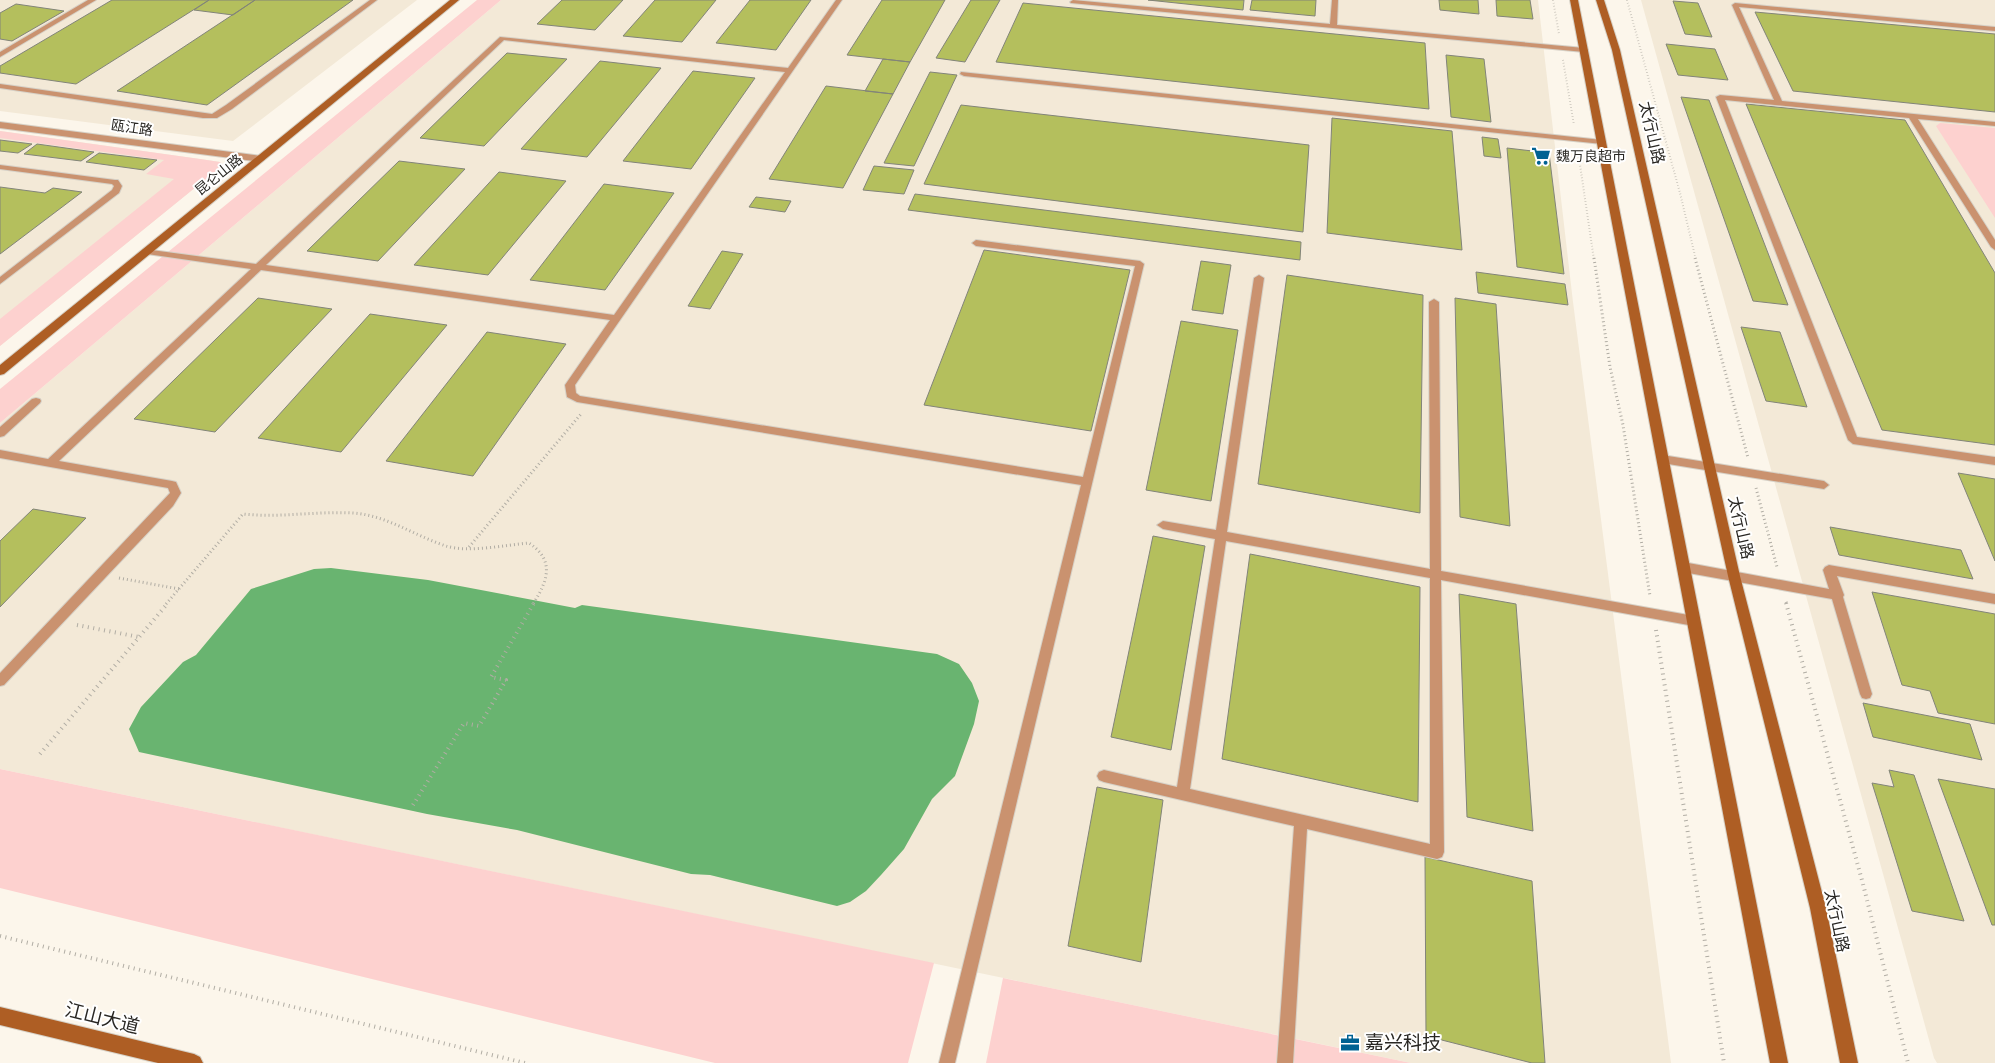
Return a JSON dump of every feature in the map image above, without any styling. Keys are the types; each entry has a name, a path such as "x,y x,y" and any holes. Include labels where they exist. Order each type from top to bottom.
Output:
{"street":[{"name":"昆仑山路","path":"0,371 455,0"},
{"path":"1574,0 1779,1063"},
{"name":"太行山路","path":"1600,0 1616,50 1734,576 1818,908 1849,1063"},
{"name":"瓯江路","path":"0,125 261,159"},
{"name":"江山大道","path":"0,1016 194,1063"}],"lane":[{"path":"0,55 93,0"},
{"path":"0,86 203,116 214,116 229,108 374,0"},
{"path":"839,0 570,385 571,394 577,399 591,402 1087,482"},
{"path":"1333,26 1335,0"},
{"path":"1073,2 1584,50"},
{"path":"1778,103 1735,5 1995,28"},
{"path":"50,463 502,38 790,70"},
{"path":"964,74 1602,142"},
{"path":"1995,124 1720,97 1854,440 1995,462"},
{"path":"1912,116 1995,247"},
{"path":"0,167 115,182 118,186 116,191 0,281"},
{"path":"948,1063 1140,264 976,243"},
{"path":"147,251 616,318"},
{"path":"1183,794 1259,278"},
{"path":"1104,776 1437,852 1434,302"},
{"path":"0,433 36,401"},
{"path":"0,454 172,486 176,493 170,503 0,681"},
{"path":"1662,459 1824,485"},
{"path":"1163,525 1694,621"},
{"path":"1683,567 1838,595"},
{"path":"1866,694 1829,570 1995,599"},
{"path":"1285,1063 1301,821"}],"path":[{"path":"1553,0 1562,48 1610,366 1624,434 1724,1063"},
{"path":"1627,0 1680,193 1697,266 1781,584 1863,884 1908,1063"},
{"path":"469,547 591,402"},
{"path":"40,754 244,514 270,517 354,513 384,520 447,546 469,547 529,543 537,547 545,562 547,573 541,595 491,677 506,680 479,726 464,723 414,805"},
{"path":"102,574 179,589"},
{"path":"56,622 139,637"},
{"path":"0,936 525,1063"}],"shaded area":[{"path":"0,0 417,0 233,141 0,111"},
{"path":"477,0 501,0 0,423 0,389"},
{"path":"501,0 1538,0 1573,302 1671,1063 1411,1063 0,769 0,423"},
{"path":"1641,0 1995,0 1995,1063 1937,1063 1934,1058"},
{"path":"1940,123 1995,128 1995,218 1936,126"},
{"path":"0,131 220,162 223,165 0,346"},
{"path":"0,131 220,162 223,165 0,346 0,319 174,179 146,174 164,160 0,138"},
{"path":"331,568 428,580 575,608 582,605 937,654 959,664 972,683 979,701 974,724 955,776 932,799 904,849 866,891 850,902 837,906 710,875 691,874 517,830 427,814 139,752 129,729 141,707 183,662 196,655 251,589 314,569"},
{"path":"0,769 934,963 908,1063 715,1063 0,888"},
{"path":"1003,978 1411,1063 986,1063"}],"building":[{"path":"112,0 209,0 76,84 0,73 0,66"},
{"path":"209,0 255,0 233,15 194,10"},
{"path":"255,0 353,0 207,105 117,91"},
{"path":"562,0 623,0 595,30 537,24"},
{"path":"655,0 716,0 682,42 623,36"},
{"path":"750,0 811,0 776,50 716,43"},
{"path":"882,0 945,0 910,62 847,55"},
{"path":"971,0 1000,0 965,62 936,58"},
{"path":"1148,0 1244,0 1243,10"},
{"path":"1252,0 1316,0 1315,16 1250,10"},
{"path":"1439,0 1478,0 1479,14 1440,10"},
{"path":"1496,0 1530,0 1533,19 1497,16"},
{"path":"1673,1 1698,3 1712,37 1685,34"},
{"path":"1023,3 1425,43 1429,109 996,62"},
{"path":"16,4 64,11 12,41 0,39 0,13"},
{"path":"1755,12 1995,34 1995,112 1793,91"},
{"path":"1666,44 1715,49 1728,80 1678,75"},
{"path":"507,53 567,59 484,146 420,138"},
{"path":"1446,55 1484,59 1491,122 1451,117"},
{"path":"883,59 910,62 893,94 865,91"},
{"path":"600,61 661,68 587,157 521,149"},
{"path":"693,71 755,78 691,169 623,161"},
{"path":"930,72 957,75 914,166 884,163"},
{"path":"826,86 893,94 843,188 769,179"},
{"path":"1681,97 1709,100 1788,305 1753,301"},
{"path":"1746,104 1905,120 1995,273 1995,445 1882,430"},
{"path":"961,105 1309,145 1303,232 924,184"},
{"path":"1332,118 1452,131 1462,250 1327,233"},
{"path":"1482,137 1498,139 1501,158 1484,156"},
{"path":"0,140 32,144 18,153 0,151"},
{"path":"37,144 94,152 81,161 24,154"},
{"path":"1507,148 1549,153 1564,274 1517,267"},
{"path":"99,153 157,160 144,170 86,162"},
{"path":"399,161 465,169 378,261 307,251"},
{"path":"874,166 914,170 904,194 863,190"},
{"path":"499,172 566,181 488,275 414,265"},
{"path":"604,184 674,193 605,290 530,280"},
{"path":"0,187 45,193 53,188 82,192 0,254"},
{"path":"915,194 1301,242 1300,260 908,210"},
{"path":"756,197 791,201 785,212 749,207"},
{"path":"984,250 1130,270 1091,431 924,405"},
{"path":"722,251 743,254 710,309 688,306"},
{"path":"1201,261 1231,265 1223,314 1192,310"},
{"path":"1476,272 1565,284 1568,305 1478,293"},
{"path":"1287,275 1423,295 1420,513 1258,484"},
{"path":"258,298 332,309 215,432 134,419"},
{"path":"1455,298 1496,304 1510,526 1460,517"},
{"path":"370,314 447,325 341,452 258,438"},
{"path":"1181,321 1238,330 1211,501 1146,490"},
{"path":"1741,327 1780,332 1807,407 1766,401"},
{"path":"487,332 566,344 473,476 386,461"},
{"path":"1958,473 1995,479 1995,561"},
{"path":"33,509 86,518 0,607 0,541"},
{"path":"1830,527 1961,550 1973,579 1839,555"},
{"path":"1153,536 1205,546 1171,750 1111,737"},
{"path":"1250,554 1420,587 1418,802 1222,759"},
{"path":"1872,592 1995,614 1995,724 1938,713 1930,691 1902,685"},
{"path":"1459,594 1516,604 1533,831 1467,817"},
{"path":"1863,703 1970,724 1982,760 1873,737"},
{"path":"1889,770 1914,775 1964,921 1912,911 1872,783 1894,787"},
{"path":"1938,779 1995,789 1995,925 1992,925"},
{"path":"1097,787 1163,800 1141,962 1068,946"},
{"path":"1425,857 1532,881 1545,1063 1532,1063 1426,1036"}],"place":[{"name":"魏万良超市","path":"1541,156"},
{"name":"嘉兴科技","path":"1350,1043"}]}
